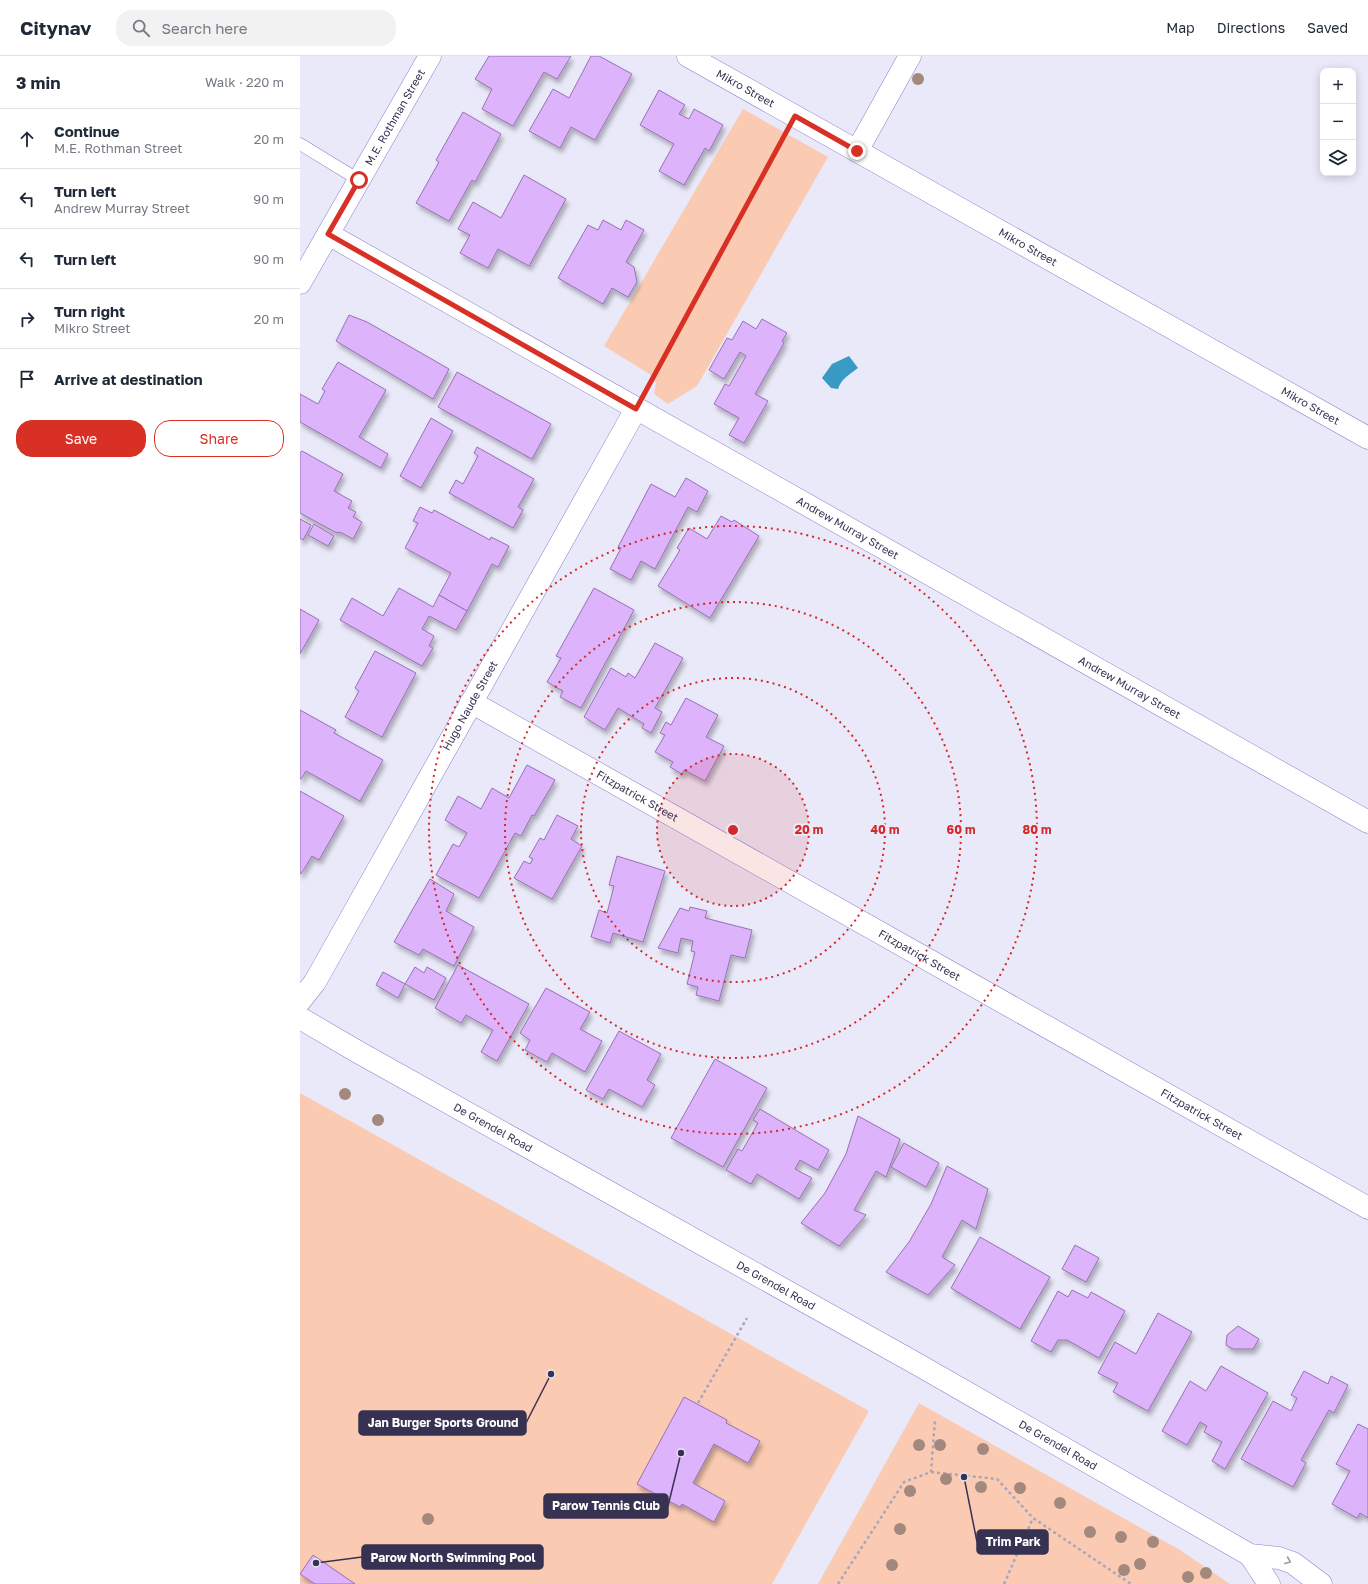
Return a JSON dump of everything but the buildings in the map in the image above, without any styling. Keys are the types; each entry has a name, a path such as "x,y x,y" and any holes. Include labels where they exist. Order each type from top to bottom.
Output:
{"street":[{"name":"M.E. Rothman Street","path":"303,271 328,234 430,56"},
{"name":"Mikro Street","path":"688,56 1368,438"},
{"path":"857,151 910,56"},
{"name":"Andrew Murray Street","path":"328,234 1368,822"},
{"name":"Hugo Naude Street","path":"300,1001 315,982 636,409"},
{"name":"Fitzpatrick Street","path":"471,702 1368,1208"},
{"name":"De Grendel Road","path":"300,1018 358,1052 917,1364 1250,1555 1279,1558 1293,1563 1321,1584"},
{"name":"De Grendel Road","path":"1250,1555 1269,1584"}],"lane":[{"path":"300,144 359,180"}],"path":[{"path":"636,409 795,116"},
{"path":"698,1403 747,1318"},
{"path":"931,1472 935,1420"},
{"path":"838,1584 904,1482 931,1472 997,1479 1033,1518 1131,1584"},
{"path":"1004,1584 1033,1518"}],"shaded area":[{"path":"743,109 828,157 697,386 668,404 654,394 656,383 651,375 604,346"},
{"path":"300,1093 869,1411 772,1584 300,1584"},
{"path":"919,1403 1180,1550 1230,1584 818,1584"}],"water":[{"path":"849,356 858,368 839,385 838,389 831,388 822,378 832,364"}],"place":[{"name":"Jan Burger Sports Ground","path":"551,1374"},
{"name":"Parow Tennis Club","path":"681,1453"},
{"name":"Trim Park","path":"964,1477"},
{"name":"Parow North Swimming Pool","path":"316,1563"}],"route":[{"path":"359,180 328,234 636,409 795,116 857,151"}]}
